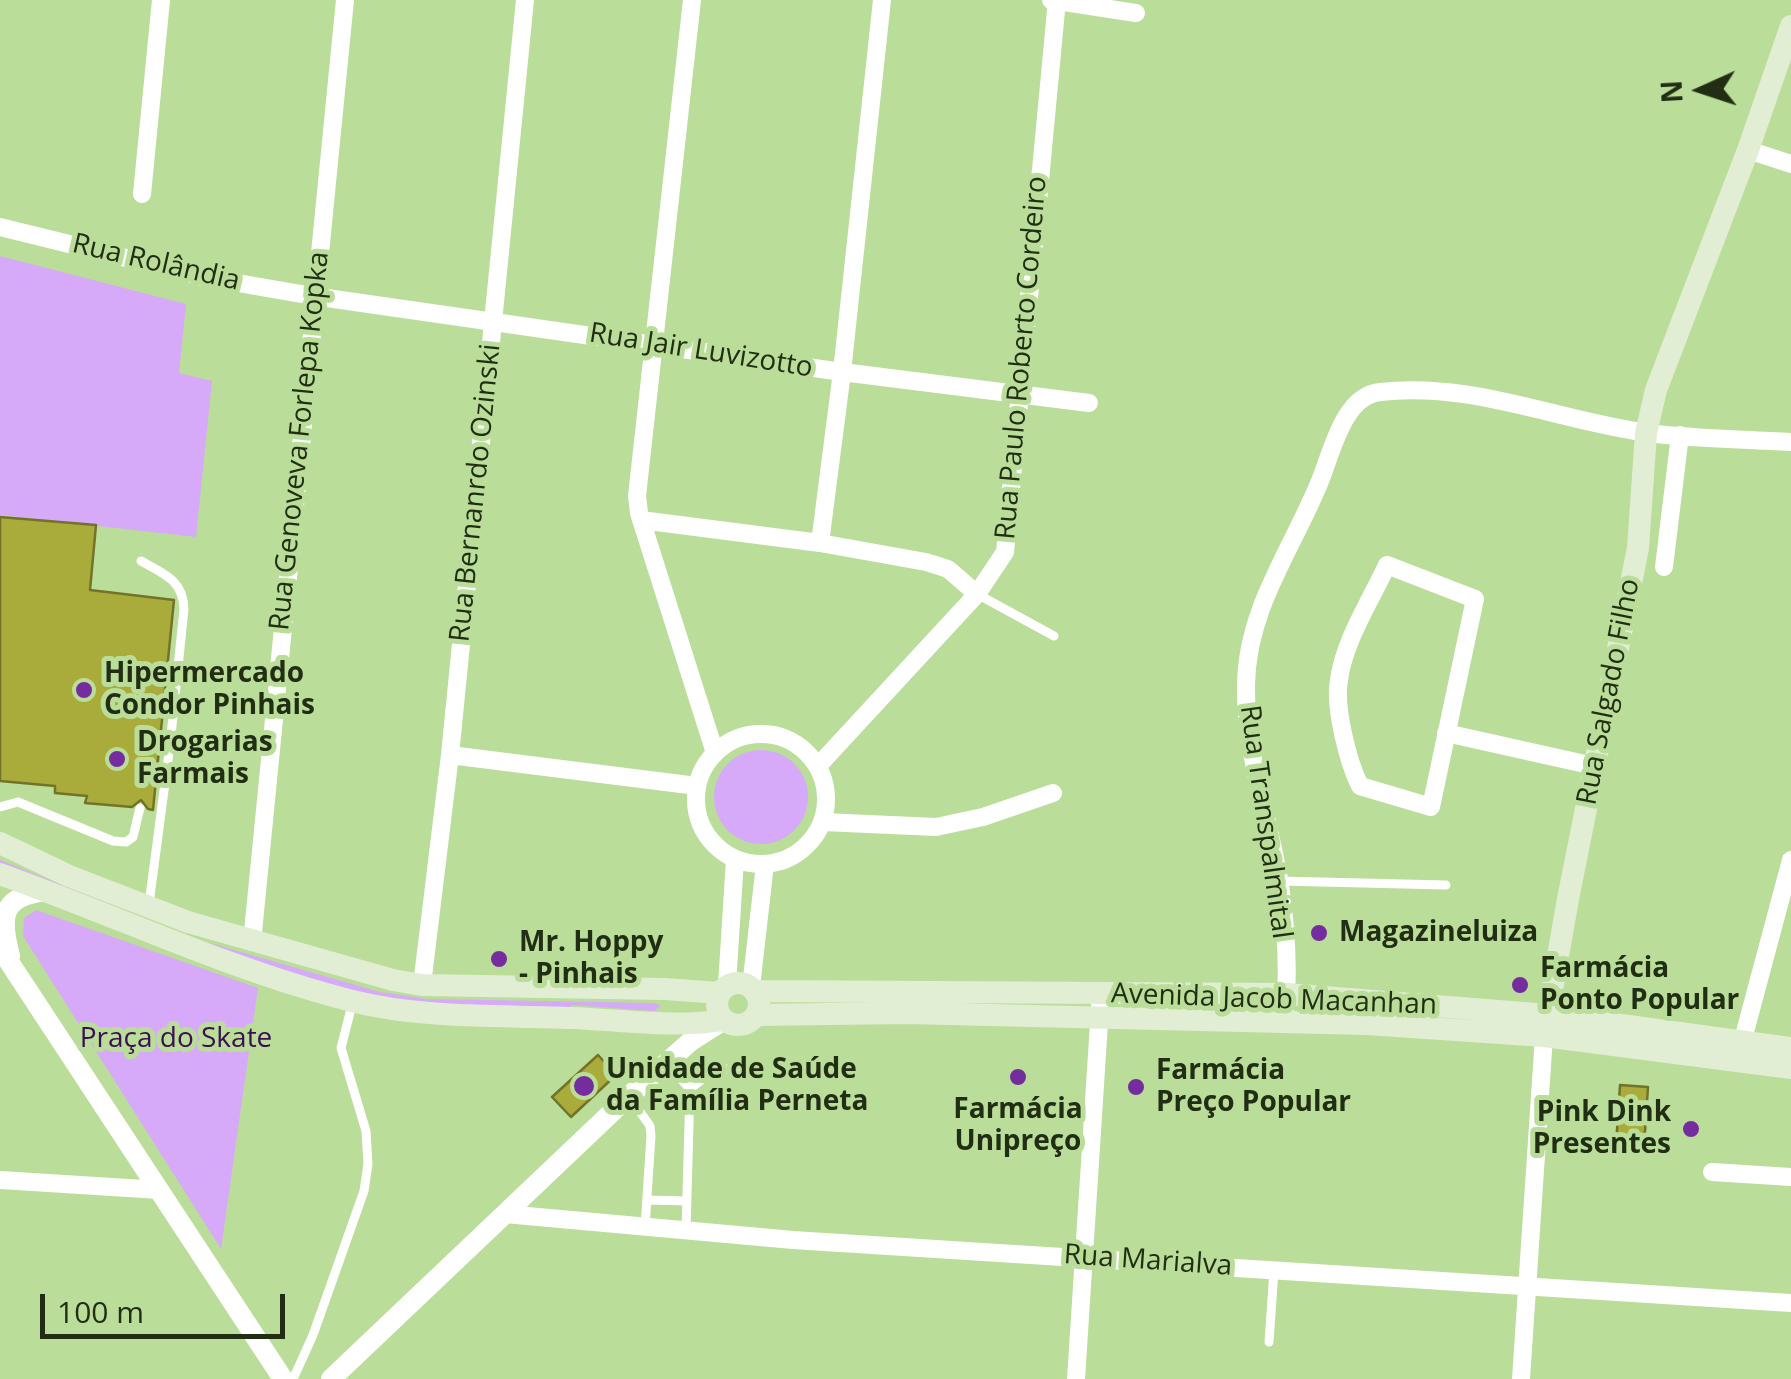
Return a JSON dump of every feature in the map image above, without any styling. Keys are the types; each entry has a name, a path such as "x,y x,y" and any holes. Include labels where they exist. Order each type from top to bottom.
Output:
{"main road":[{"name":"Rua Salgado Filho","path":"1546,1026 1638,548 1646,432 1656,390 1791,26"},
{"name":"Avenida Jacob Macanhan","path":"0,843 69,876 252,942 422,985 665,988 906,1013 1546,1026 1791,1068"},
{"path":"0,874 155,937 353,1001 436,1015 688,1026 724,1020 741,1025 742,994 717,1007 724,1020"},
{"path":"660,1022 667,1008 665,988"},
{"name":"Avenida Jacob Macanhan","path":"742,994 1287,994 1546,1026 1791,1048"}],"street":[{"path":"142,194 161,0"},
{"name":"Rua Genoveva Forlepa Kopka","path":"252,942 345,0"},
{"name":"Rua Bernanrdo Ozinski","path":"422,985 450,755 526,0"},
{"path":"692,0 638,482 641,520 715,752"},
{"path":"820,543 882,0"},
{"path":"1055,0 1136,13"},
{"name":"Rua Paulo Roberto Cordeiro","path":"818,766 977,594 1005,552 1055,0"},
{"path":"1748,150 1791,164"},
{"name":"Rua Rolândia","path":"0,227 203,277 314,296"},
{"name":"Rua Jair Luvizotto","path":"314,296 842,372 1089,403"},
{"name":"Rua Transpalmital","path":"1283,1022 1287,994 1279,882 1254,765 1246,685 1255,620 1276,569 1312,502 1349,410 1373,392 1456,392 1646,432 1791,442"},
{"path":"1664,567 1680,435"},
{"path":"641,520 820,543 948,569 977,594"},
{"path":"1387,564 1476,599 1446,733 1431,807 1360,786 1351,768 1338,680 1387,564"},
{"path":"1446,733 1594,766"},
{"path":"768,734 796,743 818,766 826,796 822,822 814,838 800,852 765,864 735,858 715,845 703,829 696,808 697,786 704,768 715,752 740,737 768,734"},
{"path":"450,755 697,786"},
{"path":"822,822 936,827 983,817 1052,792"},
{"path":"735,858 742,994"},
{"path":"1742,1042 1791,860"},
{"path":"742,994 765,864"},
{"path":"17,972 2,938 2,916 14,900 45,890"},
{"path":"0,948 283,1379"},
{"path":"1076,1379 1101,992"},
{"path":"331,1379 666,1063 724,1020"},
{"name":"Rua Salgado Filho","path":"1521,1379 1546,1026"},
{"path":"1712,1172 1791,1177"},
{"path":"0,1180 160,1190"},
{"name":"Rua Marialva","path":"505,1214 793,1240 1791,1303"}],"lane":[{"path":"141,561 177,581 184,596 170,745 148,906"},
{"path":"977,594 1054,636"},
{"path":"0,807 18,802 113,841 126,842 133,837 140,808"},
{"path":"1279,882 1446,886"},
{"path":"294,1379 364,1191 368,1164 366,1131 341,1048 353,1001"},
{"path":"666,1063 690,1089 686,1230"},
{"path":"690,1089 715,1069 756,1070"},
{"path":"630,1096 650,1126 645,1226"},
{"path":"647,1200 688,1201"},
{"path":"1270,1342 1274,1269"}],"green space":[{"path":"0,256 186,304 179,373 212,381 196,537 0,515"},
{"path":"761,750 779,754 794,764 804,779 808,797 804,815 794,830 779,840 761,844 743,840 728,830 718,815 714,797 718,779 728,764 743,754"},
{"path":"0,860 192,938 380,992 427,999 661,1006 654,1011 573,1005 566,1009 398,1003 250,962 0,868"},
{"name":"Praça do Skate","path":"36,910 258,988 221,1249 23,936 24,918"}],"building":[{"name":"Hipermercado Condor Pinhais","path":"0,517 96,525 90,590 174,600 153,810 141,800 132,807 85,803 87,796 55,793 55,786 0,781"},
{"name":"Unidade de Saúde da Família Perneta","path":"598,1055 616,1075 571,1117 552,1097"},
{"path":"1620,1085 1648,1087 1644,1147 1616,1145"}],"place":[{"name":"Hipermercado Condor Pinhais","path":"84,690"},
{"name":"Drogarias Farmais","path":"117,759"},
{"name":"Magazineluiza","path":"1319,933"},
{"name":"Mr. Hoppy - Pinhais","path":"499,959"},
{"name":"Farmácia Ponto Popular","path":"1520,985"},
{"name":"Farmácia Unipreço","path":"1018,1077"},
{"name":"Unidade de Saúde da Família Perneta","path":"584,1086"},
{"name":"Farmácia Preço Popular","path":"1136,1087"},
{"name":"Pink Dink Presentes","path":"1691,1129"}]}
